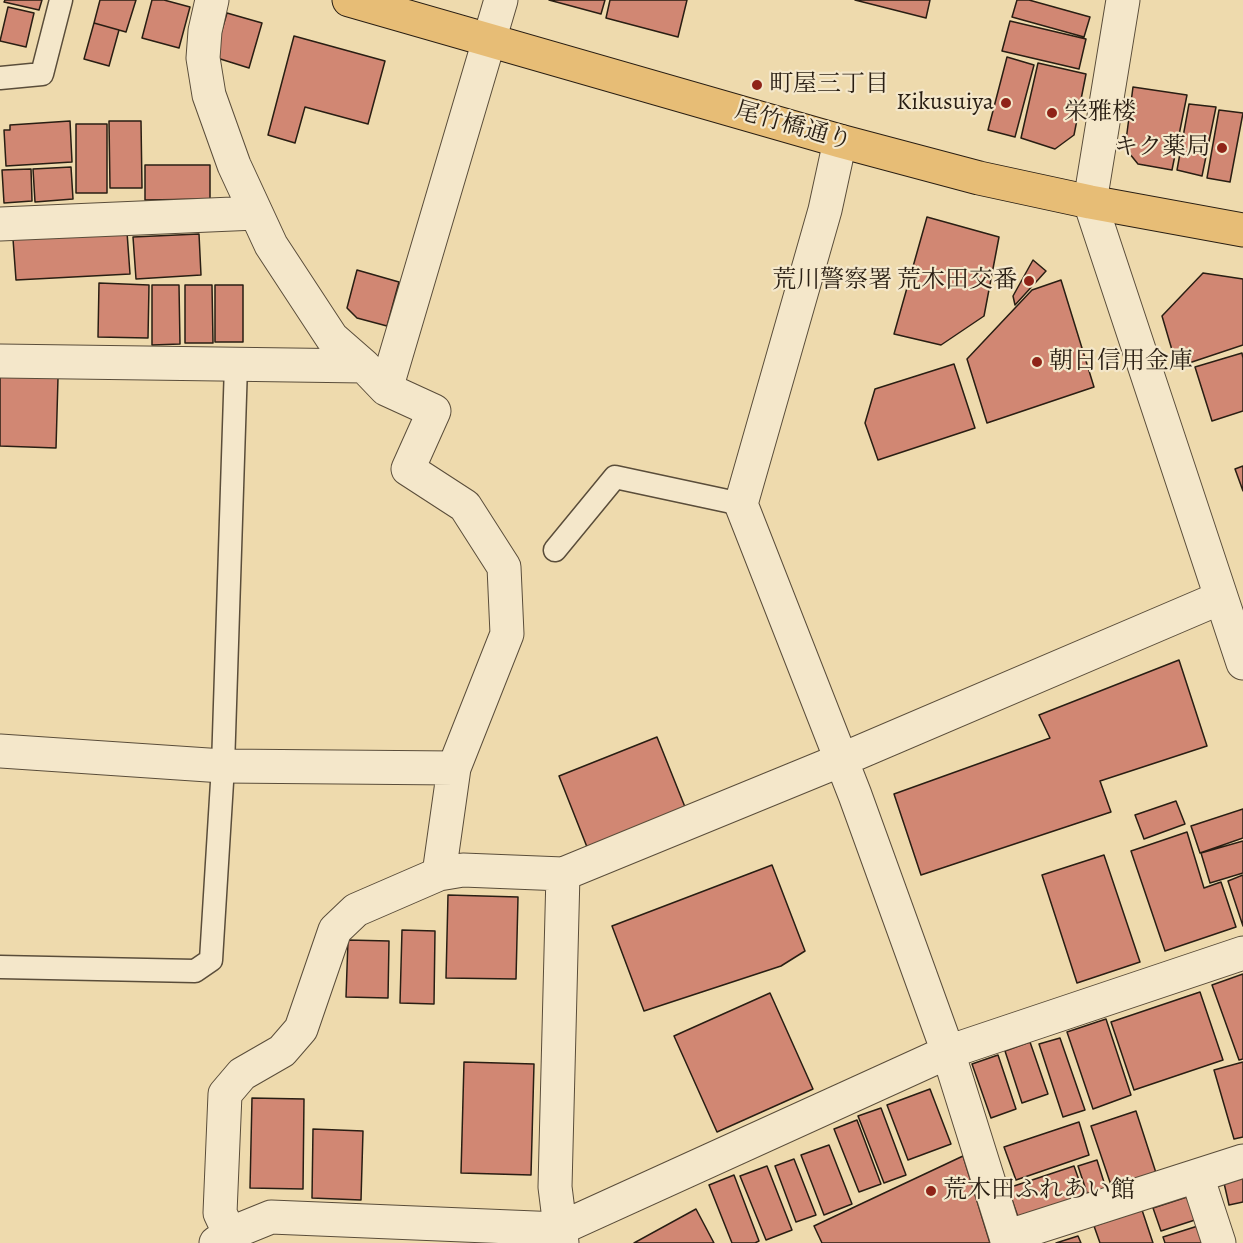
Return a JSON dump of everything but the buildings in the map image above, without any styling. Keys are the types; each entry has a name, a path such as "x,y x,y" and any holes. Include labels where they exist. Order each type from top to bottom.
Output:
{"main road":[{"name":"尾竹橋通り","path":"349,0 840,141 979,178 1090,202 1243,230"}],"street":[{"path":"212,0 205,32 203,58 208,95 234,165 271,245 332,338 386,389 434,411 408,469 465,506 504,567 507,634 454,768 439,874"},
{"path":"386,389 501,0"},
{"path":"1123,0 1090,202 1243,663"},
{"path":"840,141 825,210 741,504 841,760 948,1052 1007,1240 1243,1161"},
{"path":"0,224 256,213"},
{"path":"0,361 364,366"},
{"path":"1220,598 841,760 563,874 463,870 439,874 356,910 335,930 301,1029 282,1051 242,1074 225,1094 220,1213 227,1241 271,1217 560,1236 948,1052 1243,952"},
{"path":"0,751 223,766 454,768"},
{"path":"560,1236 555,1187 563,874"},
{"path":"1197,1176 1219,1243"}],"lane":[{"path":"0,78 42,74 61,0"},
{"path":"0,967 195,971 211,960 223,766 236,365"},
{"path":"555,550 615,477 741,504"}],"place":[{"name":"町屋三丁目","path":"757,85"},
{"name":"Kikusuiya","path":"1006,103"},
{"name":"栄雅楼","path":"1052,113"},
{"name":"キク薬局","path":"1222,148"},
{"name":"荒川警察署 荒木田交番","path":"1029,281"},
{"name":"朝日信用金庫","path":"1037,362"},
{"name":"荒木田ふれあい館","path":"931,1191"}]}
